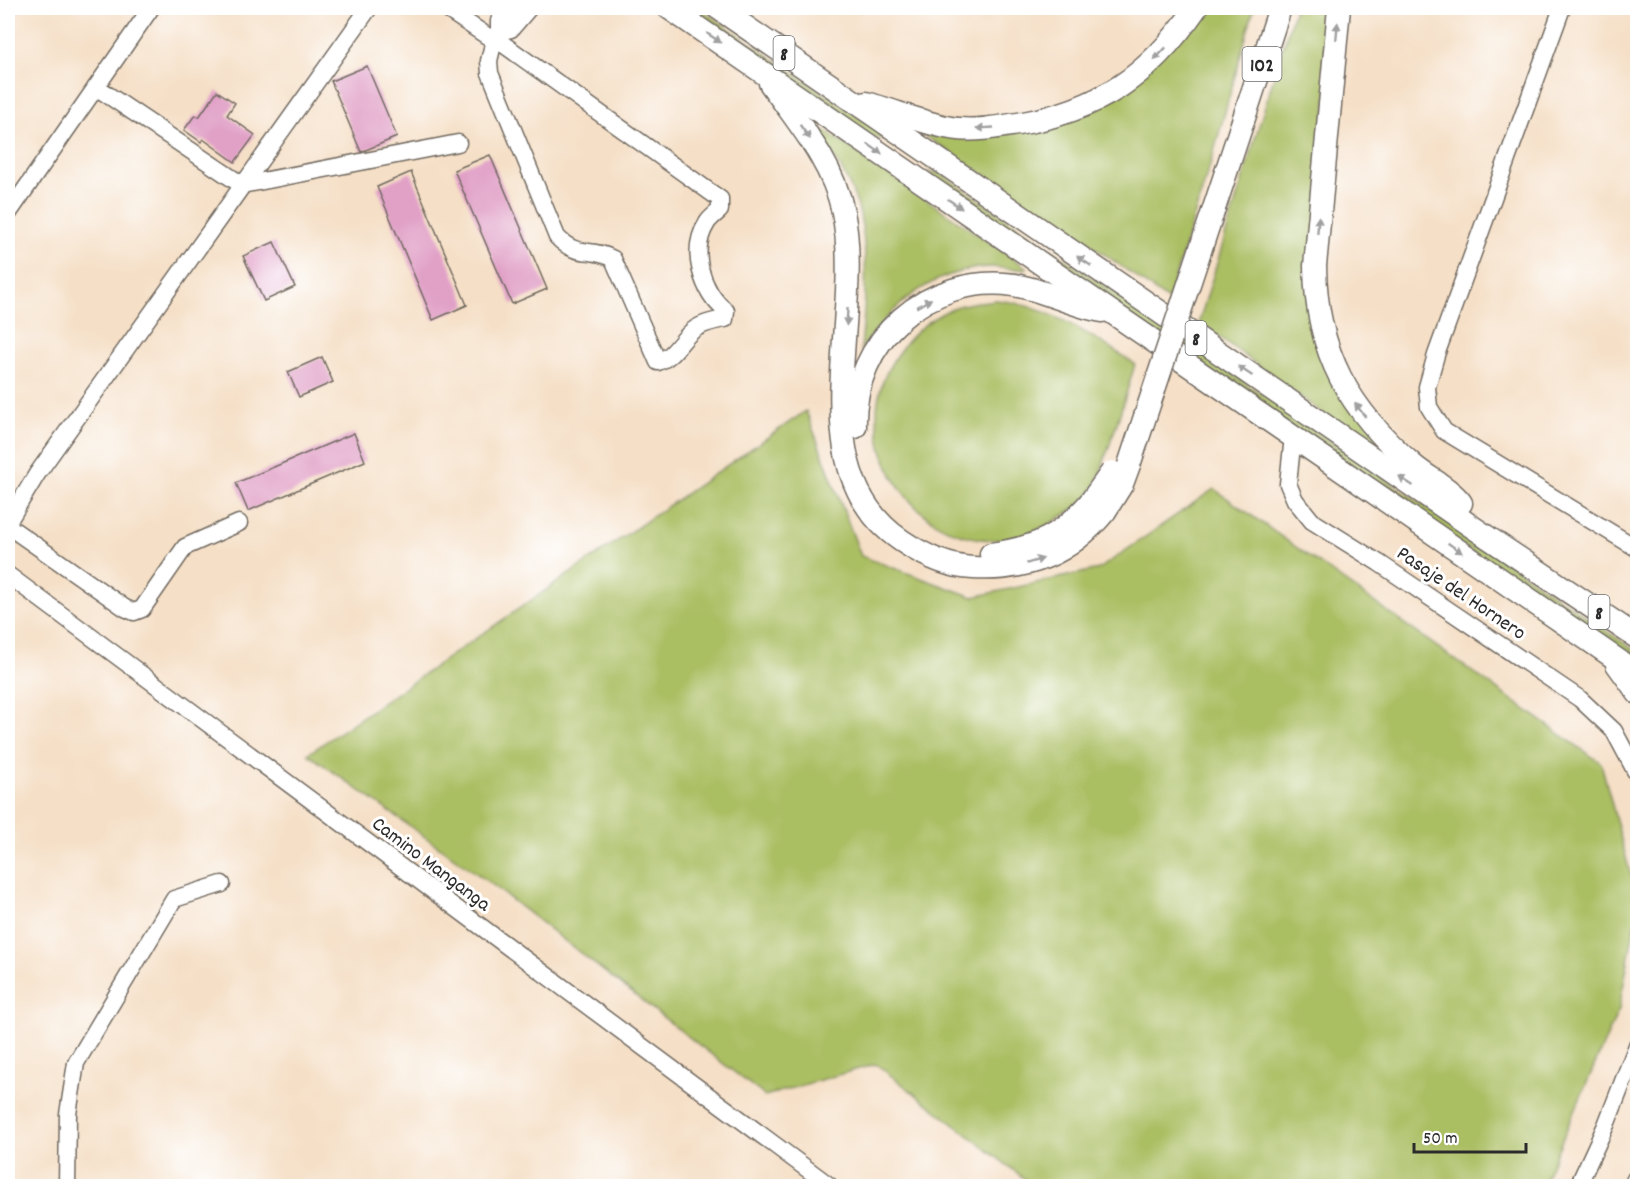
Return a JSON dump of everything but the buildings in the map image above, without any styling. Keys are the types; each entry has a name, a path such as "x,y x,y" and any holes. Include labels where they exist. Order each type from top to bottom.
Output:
{"highway":[{"name":"8","path":"669,8 1638,674"},
{"name":"8","path":"718,8 1471,526 1638,638"},
{"path":"850,99 957,129 990,129 1054,116 1099,99 1128,82 1176,37 1196,8"},
{"name":"102","path":"1237,120 1265,8"},
{"name":"102","path":"1098,506 1117,459 1237,120 1280,8"},
{"path":"1339,8 1315,266 1315,293 1321,328 1331,358 1344,386 1359,410 1415,467 1459,500 1471,526"},
{"path":"758,68 826,164 843,211 849,261 840,403 842,434 847,463 859,492 873,513 891,534 913,548 942,561 967,568 993,569 1021,566 1047,558 1089,531 1098,506"},
{"path":"1098,506 1044,541 1027,547 991,554 945,550 911,535 884,510 865,478 855,442 854,412 858,387 869,360 885,336 904,315 922,302 944,292 974,286 1014,285 1038,291 1082,308 1113,312"},
{"path":"1611,656 1638,693"},
{"path":"1635,1186 1638,1180"}],"street":[{"path":"8,214 151,8"},
{"path":"239,523 185,547 142,609 134,612 125,608 8,524 44,464 369,8"},
{"path":"445,8 496,36 513,51 720,199 720,210 707,224 697,251 704,282 717,304 726,311 725,319 712,321 691,331 668,358 658,362 613,259 604,254 580,252 567,247 556,237 490,73 489,61 496,36 499,21 508,8"},
{"path":"496,36 511,29 529,8"},
{"path":"1562,8 1436,355 1427,387 1429,407 1444,431 1638,549"},
{"path":"96,87 242,185 458,143"},
{"path":"906,171 921,149"},
{"name":"Pasaje del Hornero","path":"1293,436 1288,484 1295,500 1312,521 1379,563 1580,699 1614,730 1638,776"},
{"name":"Camino Manganga","path":"8,575 830,1186"},
{"path":"67,1186 68,1114 76,1063 174,899 222,884"},
{"path":"1578,1186 1606,1125 1638,1043"}],"green space":[{"path":"684,8 699,8 877,130 884,139 872,137"},
{"path":"1202,8 1254,8 1211,162 1168,300 1104,254 901,120 927,129 1098,105"},
{"path":"1295,8 1333,8 1312,302 1385,450 1382,457 1199,322"},
{"path":"824,130 1027,268 986,267 965,270 930,284 914,293 886,318 861,349 865,282 863,231 857,204 848,182 818,132"},
{"path":"929,171 941,174 1637,652 1637,665 937,183"},
{"path":"996,300 1034,308 1069,323 1135,364 1100,475 1087,498 1035,531 1006,539 978,539 952,531 928,518 908,499 892,475 881,449 877,420 878,402 882,384 890,367 911,337 940,315 961,305"},
{"path":"806,411 861,556 973,597 1099,569 1214,489 1601,763 1637,899 1637,914 1619,1009 1542,1186 1034,1186 876,1064 765,1096 490,883 308,754"}]}
